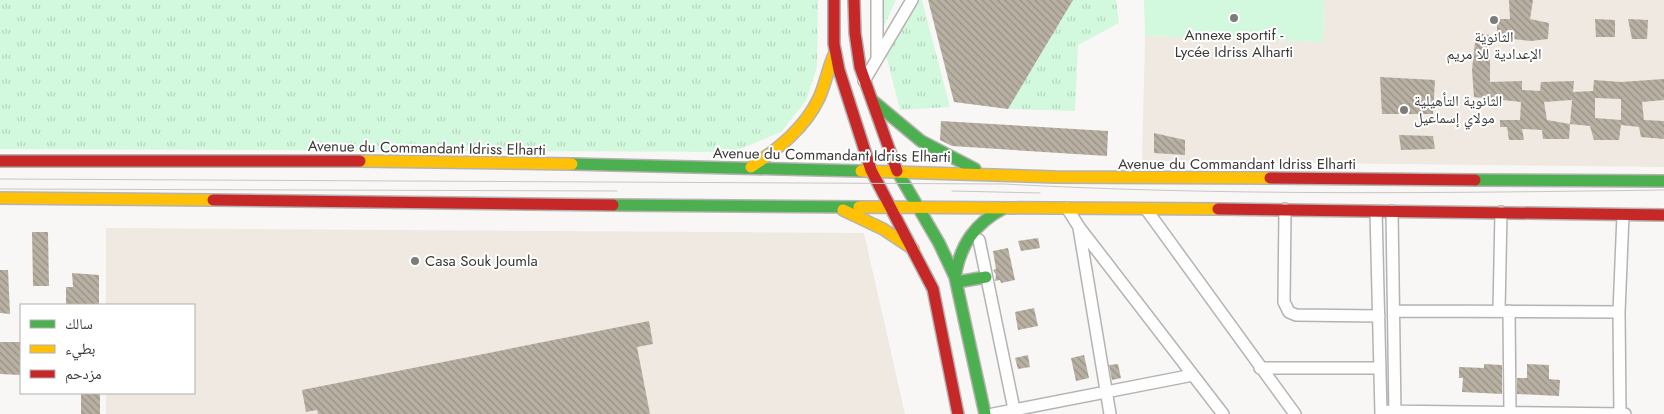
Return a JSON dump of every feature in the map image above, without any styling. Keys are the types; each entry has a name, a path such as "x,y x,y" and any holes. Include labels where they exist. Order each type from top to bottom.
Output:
{"main road":[{"path":"834,0 835,52 872,170 933,289 958,414"},
{"path":"854,0 858,57 864,81 897,171 939,243 956,280 985,414"},
{"path":"751,167 779,148 806,120 822,92 835,52"},
{"path":"870,97 898,124 926,146 940,154 988,174"},
{"name":"Avenue du Commandant Idriss Elharti","path":"0,162 339,161 751,167 1064,178 1664,182"},
{"path":"0,198 835,207 1285,209 1664,215"},
{"path":"835,207 876,225 913,249"},
{"path":"956,280 959,254 969,234 985,218 1006,207"},
{"path":"956,280 986,277"}],"street":[{"path":"877,0 877,59"},
{"path":"864,81 912,0"},
{"path":"1067,208 1079,227 1223,414"},
{"path":"1146,209 1295,414"},
{"path":"1285,209 1284,302 1289,312 1296,315 1379,316"},
{"path":"1376,211 1381,413 1626,414"},
{"path":"1392,212 1395,413"},
{"path":"1501,212 1510,413"},
{"path":"1620,414 1619,312 1623,215"},
{"path":"1079,227 1110,414"},
{"path":"979,240 1015,412"},
{"path":"1394,311 1619,312"},
{"path":"1260,368 1380,368"},
{"path":"993,414 1015,412 1193,375"}],"shaded area":[{"name":"الثانوية التأهيلية مولاي إسماعيل","path":"1324,0 1664,0 1664,167 1142,161 1145,36 1323,42"},
{"path":"106,228 864,233 905,414 106,414 106,394 195,394 195,304 106,304"}],"green space":[{"path":"0,0 818,0 817,67 806,101 781,132 733,152 0,149"},
{"path":"879,0 896,0 879,37"},
{"path":"916,0 922,0 950,107 900,110 886,55"},
{"path":"1071,0 1116,0 1119,23 1078,45 1075,111 1008,109"},
{"name":"Annexe sportif - Lycée Idriss Alharti","path":"1144,0 1324,0 1323,42 1145,36"}],"building":[{"path":"928,0 1073,0 1008,109 954,102"},
{"path":"1509,0 1533,0 1530,19 1549,23 1548,39 1531,41 1497,37 1497,19 1510,19"},
{"path":"1595,19 1615,20 1615,37 1596,37"},
{"path":"1628,19 1648,20 1647,39 1632,39"},
{"path":"1476,33 1490,35 1490,82 1522,81 1522,90 1540,91 1541,82 1574,81 1573,92 1593,91 1594,80 1621,82 1664,79 1664,100 1642,102 1644,120 1664,121 1664,139 1641,137 1639,127 1621,125 1619,140 1594,140 1590,126 1570,124 1569,139 1543,139 1542,130 1522,129 1524,140 1509,140 1507,127 1500,127 1500,120 1520,120 1521,102 1474,97 1472,70","holes":["1595,98 1621,99 1621,120 1595,118","1572,100 1570,124 1547,120 1544,102"]},
{"path":"1380,77 1435,80 1433,114 1382,114"},
{"path":"941,121 1108,131 1107,156 952,146 940,140"},
{"path":"1154,133 1185,140 1185,155 1154,153"},
{"path":"1399,135 1433,136 1435,149 1401,150"},
{"path":"32,232 48,232 49,286 33,286"},
{"path":"1038,238 1040,248 1021,251 1018,241"},
{"path":"1008,248 1015,280 1001,283 1000,280 995,281 996,275 993,270 996,269 993,251"},
{"path":"0,270 8,270 10,314 0,313"},
{"path":"72,273 99,275 99,304 66,304 66,287 73,287"},
{"path":"1034,308 1038,326 1018,330 1015,312"},
{"path":"649,321 653,344 637,347 650,414 318,414 317,410 306,412 302,390"},
{"path":"0,342 20,342 20,375 0,374"},
{"path":"1028,355 1030,367 1018,369 1015,358"},
{"path":"1084,355 1089,378 1076,381 1071,358"},
{"path":"1118,364 1121,378 1112,380 1109,365"},
{"path":"1484,364 1502,365 1502,394 1462,392 1463,378 1459,378 1459,367 1484,368"},
{"path":"1527,364 1549,365 1549,379 1560,380 1559,396 1517,394 1517,378 1527,378"},
{"path":"81,394 100,394 100,414 81,414"}],"tram line":[{"path":"0,179 1004,184 1086,188 1334,193 1664,190"},
{"path":"0,189 617,191"},
{"path":"952,191 1040,193"}],"traffic: fast":[{"path":"873,101 921,141 975,169"},
{"path":"572,164 861,171"},
{"path":"897,171 939,243 955,277 985,414"},
{"path":"1475,180 1664,181"},
{"path":"613,205 859,207"},
{"path":"955,277 957,265 970,236 985,221 1004,208"},
{"path":"957,282 986,277"}],"traffic: slow":[{"path":"751,167 781,145 806,119 819,98 835,53"},
{"path":"360,161 572,164"},
{"path":"861,171 1055,177 1270,178"},
{"path":"0,198 213,200"},
{"path":"859,207 1218,209"},
{"path":"843,210 883,229 913,249"}],"traffic: jam":[{"path":"834,0 834,44 839,70 871,170"},
{"path":"854,0 855,33 860,67 897,171"},
{"path":"0,161 360,161"},
{"path":"871,170 933,289 958,414"},
{"path":"1270,178 1475,180"},
{"path":"213,200 613,205"},
{"path":"1218,209 1664,215"}],"place":[{"name":"Annexe sportif - Lycée Idriss Alharti","path":"1234,18"},
{"name":"الثانوية الإعدادية للا مريم","path":"1494,20"},
{"name":"الثانوية التأهيلية مولاي إسماعيل","path":"1404,110"},
{"name":"Casa Souk Joumla","path":"415,261"}]}
